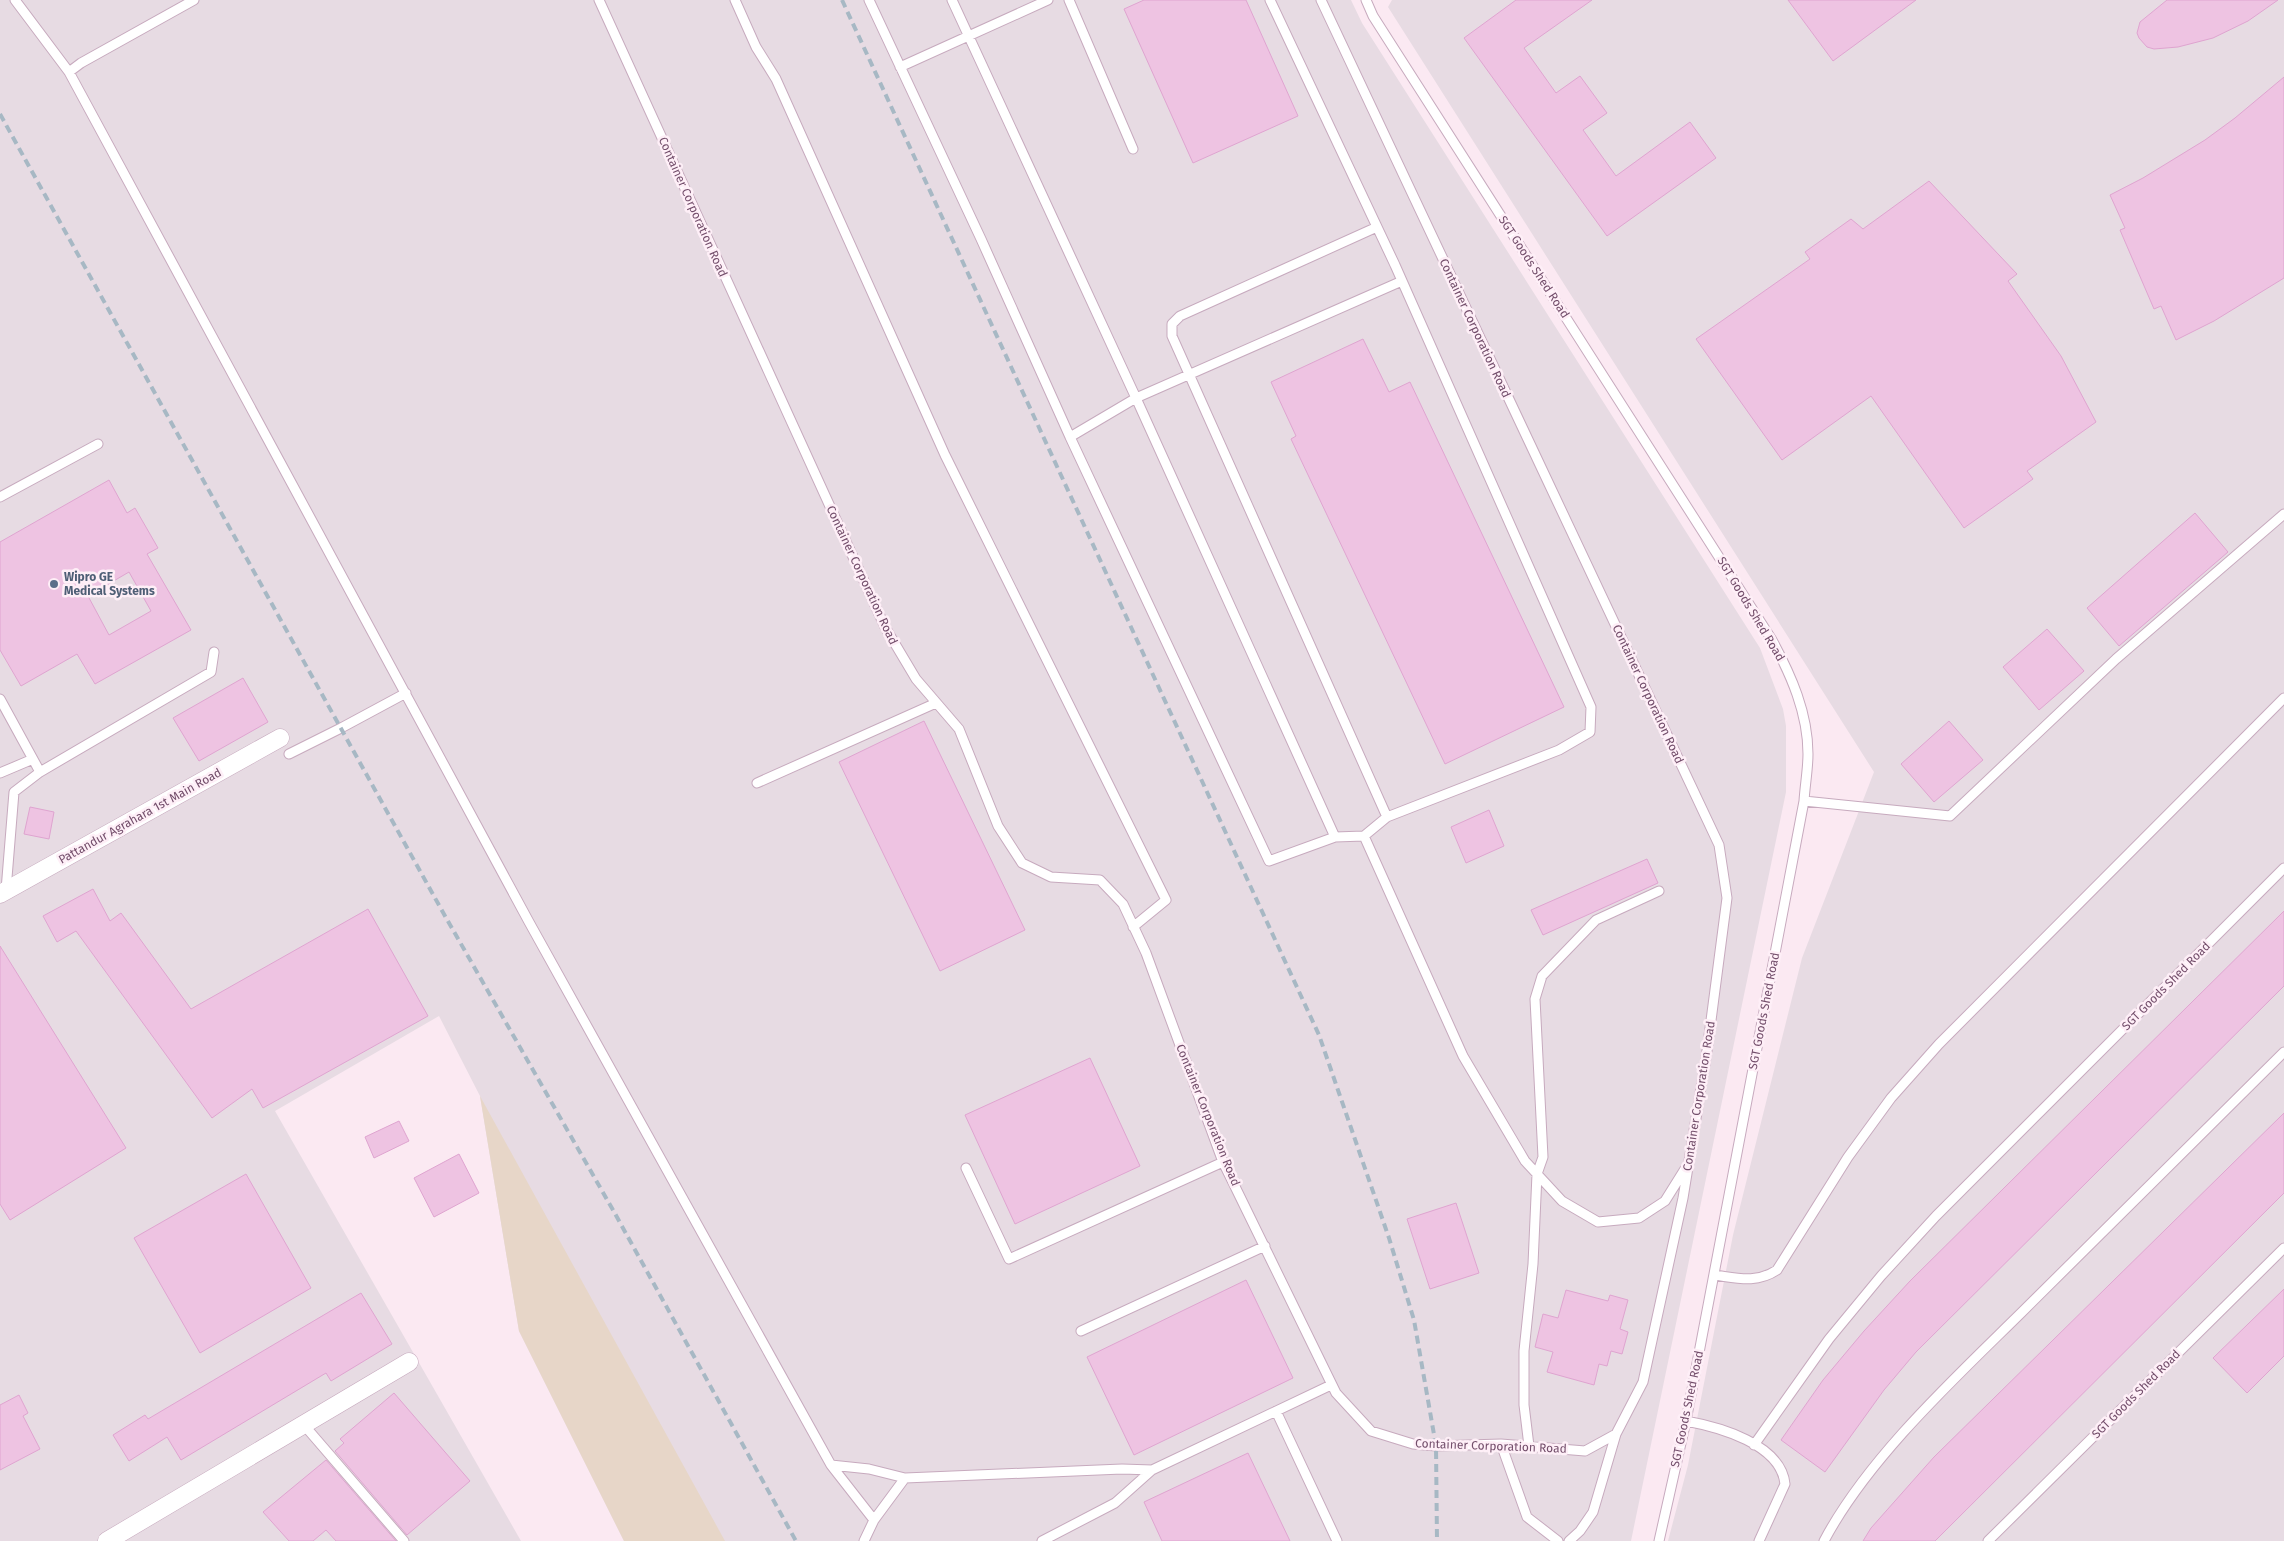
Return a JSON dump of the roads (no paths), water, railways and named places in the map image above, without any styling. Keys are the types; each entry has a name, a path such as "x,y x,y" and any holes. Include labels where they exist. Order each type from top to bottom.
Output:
{"street":[{"name":"Pattandur Agrahara 1st Main Road","path":"3,892 280,738"},
{"path":"107,1541 409,1362"}],"lane":[{"path":"15,0 69,72 529,922 831,1465 874,1520"},
{"path":"69,72 81,63 194,0"},
{"name":"Container Corporation Road","path":"599,0 885,627 916,680 959,730 998,826 1022,863 1051,877 1100,880 1123,904 1146,953 1224,1162 1336,1394 1371,1431 1413,1444 1436,1446 1501,1444 1585,1451 1616,1434 1643,1382 1688,1165 1706,1051 1727,898 1719,845 1322,0"},
{"path":"736,0 756,47 776,79 945,455 1166,900 1134,926"},
{"path":"869,0 981,239 1070,437 1269,861 1335,837 1364,836 1387,817 1559,750 1590,732 1591,707 1402,281 1270,0"},
{"path":"952,0 1136,398 1335,837"},
{"path":"900,67 1048,0"},
{"path":"1069,0 1133,148"},
{"name":"SGT Goods Shed Road","path":"1366,0 1379,24 1772,640 1792,682 1805,722 1808,754 1804,801 1686,1421 1659,1541"},
{"path":"1377,227 1180,316 1172,324 1172,336 1387,817"},
{"path":"1070,437 1136,398 1402,281"},
{"path":"0,497 98,444"},
{"path":"1804,801 1950,816 2116,659 2284,514"},
{"path":"3,892 14,792 40,772 211,672 214,652"},
{"path":"289,754 406,693"},
{"path":"1714,1275 1752,1280 1761,1279 1777,1270 1848,1157 1892,1098 1939,1044 2284,698"},
{"path":"0,699 40,772"},
{"path":"757,783 936,703"},
{"path":"0,773 33,758"},
{"path":"1364,836 1463,1056 1525,1161 1562,1201 1598,1222 1639,1218 1665,1201 1688,1165"},
{"name":"SGT Goods Shed Road","path":"1754,1445 1829,1339 1887,1269 1936,1216 2284,868"},
{"path":"1529,1446 1524,1405 1524,1351 1533,1264 1537,1174 1543,1156 1535,999 1542,976 1596,920 1659,891"},
{"path":"1824,1541 1863,1482 1891,1447 1963,1370 2284,1052"},
{"path":"966,1168 1008,1259 1224,1162"},
{"path":"1082,1331 1265,1246"},
{"name":"SGT Goods Shed Road","path":"1988,1541 2284,1248"},
{"path":"1042,1541 1115,1503 1152,1470 1331,1384"},
{"path":"1276,1411 1337,1541"},
{"path":"1686,1421 1704,1424 1730,1433 1754,1445 1774,1458 1784,1474 1785,1484 1759,1541"},
{"path":"304,1425 404,1541"},
{"path":"1569,1541 1580,1531 1593,1512 1616,1434"},
{"path":"1501,1444 1527,1517 1558,1541"},
{"path":"831,1465 869,1469 905,1478 1122,1468 1152,1470"},
{"path":"864,1541 874,1520 905,1478"}],"railway":[{"path":"842,0 1319,1035 1389,1238 1414,1320 1436,1446 1437,1541"},
{"path":"0,114 445,916 613,1210 796,1541"}],"place":[{"name":"Wipro GE Medical Systems","path":"54,584"}]}
